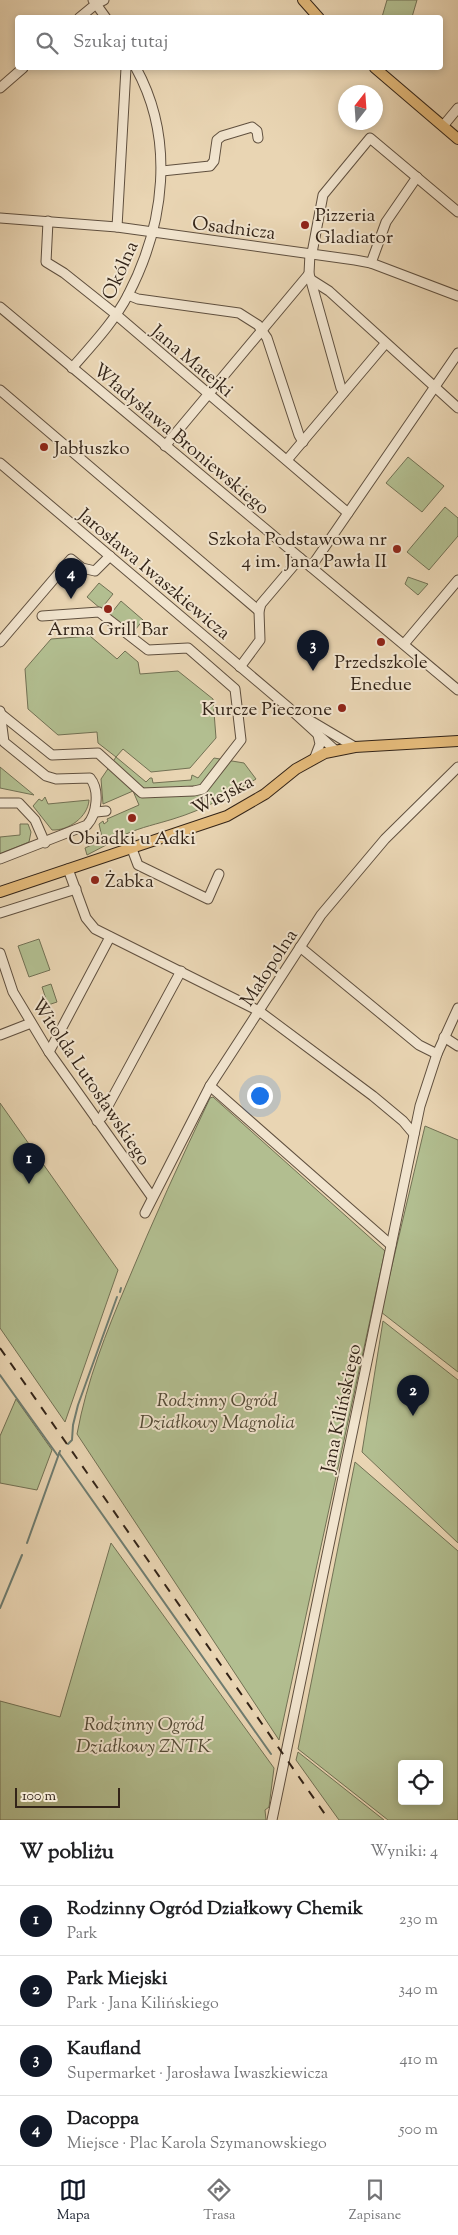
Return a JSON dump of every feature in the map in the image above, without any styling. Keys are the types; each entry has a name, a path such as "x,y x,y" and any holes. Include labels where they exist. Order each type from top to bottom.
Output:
{"main road":[{"path":"304,0 316,15"},
{"path":"377,70 458,139"},
{"name":"Wiejska","path":"0,892 210,823 240,810 315,757 335,750 458,741"}],"street":[{"path":"82,15 98,1 105,15"},
{"path":"0,88 22,70"},
{"name":"Okólna","path":"116,227 126,70"},
{"name":"Okólna","path":"72,368 116,315 128,295 152,233 162,171 161,145 155,112 149,94 137,70"},
{"path":"443,126 458,108"},
{"path":"162,171 210,166 214,161 217,140 222,136 252,128 257,131 258,138"},
{"path":"344,392 341,388 309,276 311,253 323,195 370,138 458,212"},
{"path":"371,263 386,222 417,177"},
{"name":"Osadnicza","path":"0,218 116,227 311,253 371,263 458,296"},
{"name":"Jana Matejki","path":"48,221 46,262 64,273 116,315 348,513"},
{"path":"309,276 325,288 458,408"},
{"path":"165,446 262,328 309,276"},
{"path":"315,296 318,290 325,288"},
{"path":"128,295 138,299 239,312 262,328 268,338 299,435 303,442"},
{"name":"Władysława Broniewskiego","path":"0,307 458,690"},
{"path":"287,460 385,344"},
{"path":"311,567 458,353"},
{"path":"0,390 258,610"},
{"name":"Jarosława Iwaszkiewicza","path":"0,463 289,708 335,750"},
{"path":"0,642 70,559 82,568 95,571 110,556"},
{"path":"240,667 260,640 258,610 265,598 300,558"},
{"path":"404,644 458,580"},
{"path":"1,714 52,755 98,753 142,794 194,791 203,788 241,740 235,689 188,648 148,650 99,612 42,616"},
{"name":"Jarosława Iwaszkiewicza","path":"289,708 356,747"},
{"path":"0,709 4,742 46,776 56,779 87,776 94,783 96,812 88,825 0,859"},
{"path":"332,734 337,743 335,750"},
{"path":"315,757 320,744 318,735"},
{"name":"Małopolna","path":"145,1213 210,1086 322,915 385,839 458,767"},
{"path":"0,803 19,803 35,820 45,843"},
{"path":"96,812 106,811"},
{"path":"132,849 138,865 208,899 219,874"},
{"path":"68,869 88,922 95,929 259,1011 403,1121 414,1134"},
{"path":"0,913 76,889"},
{"path":"49,1052 110,937"},
{"path":"300,947 419,1045 437,1054"},
{"name":"Witolda Lutosławskiego","path":"0,953 13,992 49,1052 152,1197"},
{"path":"97,1121 102,1117 181,971"},
{"name":"Jana Kilińskiego","path":"272,1820 416,1124 424,1091 437,1054 458,1008"},
{"path":"0,1035 31,1023"},
{"path":"444,1038 458,1046"},
{"path":"210,1086 391,1245"},
{"path":"403,1121 416,1124"}],"green space":[{"path":"387,0 417,0 413,15 383,15"},
{"path":"408,457 444,486 422,512 386,483"},
{"path":"445,507 458,518 458,536 429,570 407,552"},
{"path":"408,577 428,584 418,595 405,584"},
{"path":"99,583 113,594 101,609 87,597"},
{"path":"121,601 143,620 132,634 109,616"},
{"path":"90,636 117,659 125,651 138,662 140,674 178,671 213,699 216,738 190,768 151,772 123,749 116,757 98,743 97,732 58,735 28,709 25,669 51,639"},
{"path":"116,757 146,782 150,778 152,778 153,783 191,780 192,775 198,778 214,758 244,763 256,779 206,807 126,834 128,839 110,843 87,855 85,848 94,844 102,837 99,824 103,821 104,824 108,821 107,819 139,805 133,791 103,804 101,779"},
{"path":"0,767 34,795 0,788"},
{"path":"45,797 48,804 89,800 85,812 76,822 58,830 52,830 33,806 39,799 42,801"},
{"path":"20,824 28,824 31,832 29,842 0,854 0,837 20,835"},
{"path":"39,939 50,970 29,977 18,946"},
{"path":"51,984 57,1002 48,1005 42,987"},
{"name":"Rodzinny Ogród Działkowy Magnolia","path":"213,1097 385,1251 279,1740 77,1434 86,1395 112,1320 167,1190 210,1098"},
{"path":"0,1103 118,1270 65,1422 0,1328"},
{"path":"425,1126 458,1140 458,1372 381,1312"},
{"path":"383,1321 458,1380 458,1543 362,1452"},
{"path":"16,1399 52,1450 37,1490 0,1483 0,1436"},
{"path":"355,1462 458,1551 458,1820 388,1820 298,1749"},
{"name":"Rodzinny Ogród Działkowy ZNTK","path":"111,1543 274,1768 269,1807 265,1810 266,1820 0,1820 0,1701 60,1717"},
{"path":"298,1752 384,1820 339,1820 296,1760"}],"waterway":[{"path":"120,1292 121,1288"},
{"path":"68,1444 72,1440 73,1425 78,1405 117,1297"},
{"path":"0,1375 58,1456"},
{"path":"27,1543 60,1451"},
{"path":"59,1453 271,1754"},
{"path":"0,1608 22,1555"}],"railway":[{"path":"0,1348 329,1820"}],"place":[{"name":"Pizzeria Gladiator","path":"305,225"},
{"name":"Jabłuszko","path":"44,447"},
{"name":"Szkoła Podstawowa nr 4 im. Jana Pawła II","path":"397,549"},
{"name":"Dacoppa","path":"71,599"},
{"name":"Arma Grill Bar","path":"108,609"},
{"name":"Przedszkole Enedue","path":"381,642"},
{"name":"Kaufland","path":"313,671"},
{"name":"Kurcze Pieczone","path":"342,708"},
{"name":"Obiadki u Adki","path":"132,818"},
{"name":"Żabka","path":"95,880"},
{"name":"Rodzinny Ogród Działkowy Chemik","path":"29,1184"},
{"name":"Park Miejski","path":"413,1416"}]}
